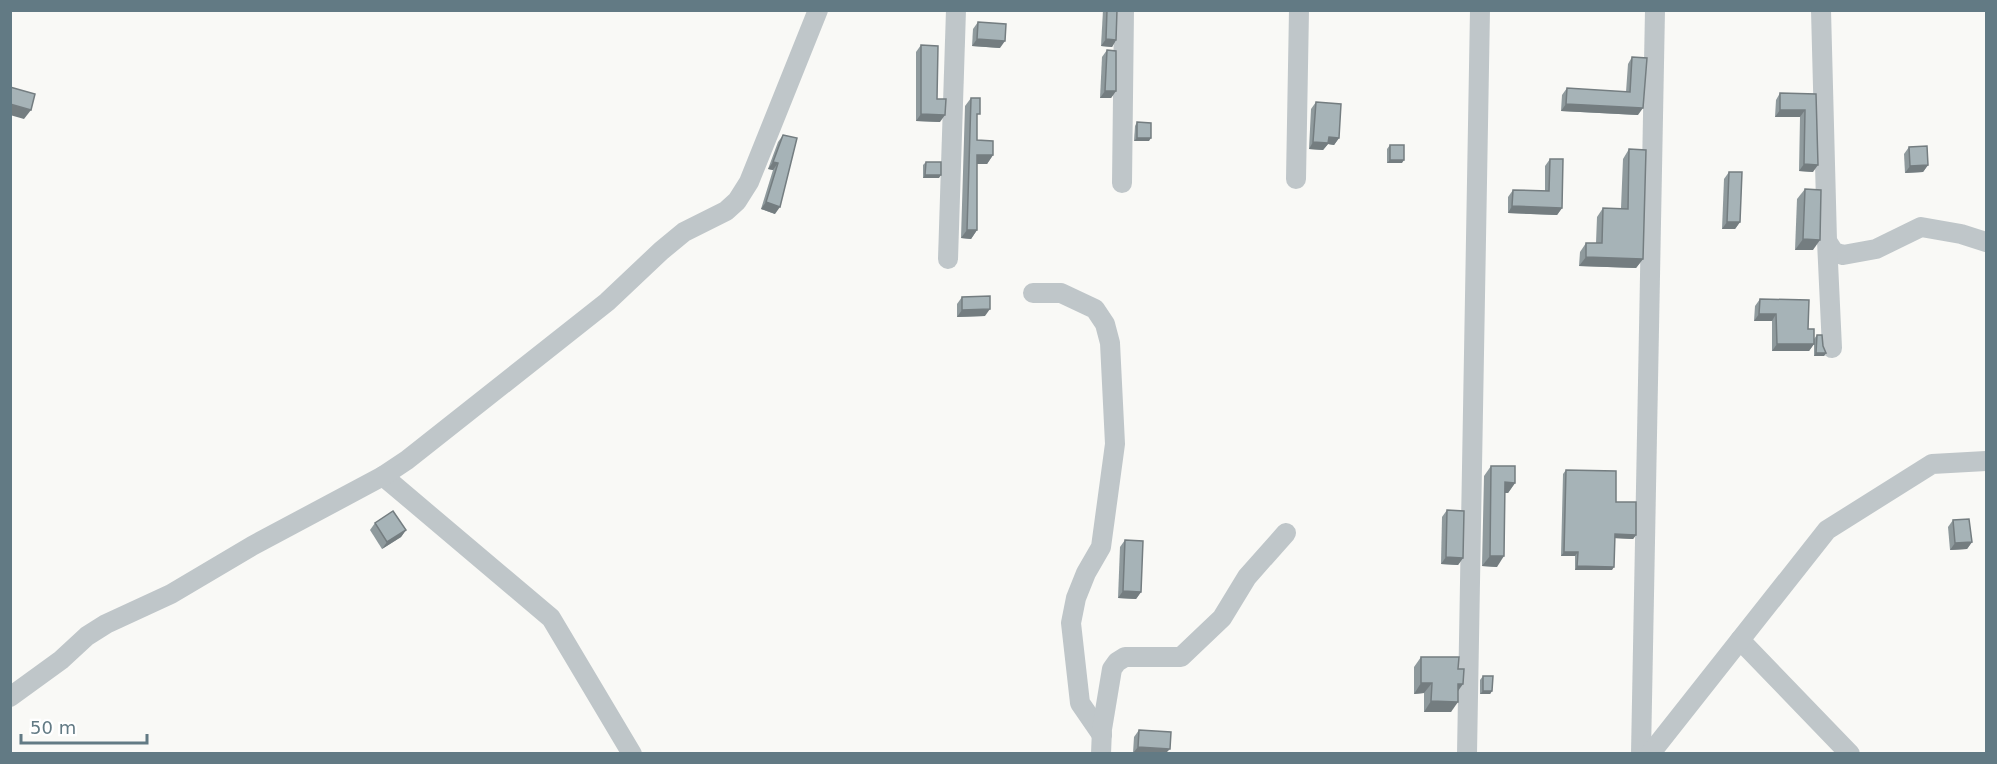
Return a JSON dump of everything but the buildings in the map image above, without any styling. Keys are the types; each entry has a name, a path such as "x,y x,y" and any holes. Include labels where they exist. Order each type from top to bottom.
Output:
{"street":[{"path":"10,697 61,660 87,636 106,624 171,594 252,546 383,476 407,460 607,302 660,251 684,232 726,211 737,201 749,182 818,10"},
{"path":"948,258 956,10"},
{"path":"1122,183 1124,10"},
{"path":"1296,180 1299,10"},
{"path":"1467,753 1480,10"},
{"path":"1641,753 1655,10"},
{"path":"1821,10 1832,348"},
{"path":"1827,241 1834,252 1843,255 1876,249 1921,227 1961,234 1986,242"},
{"path":"1034,293 1061,293 1095,309 1105,324 1110,343 1115,444 1101,547 1076,597 1071,623 1080,703 1101,744"},
{"path":"1650,753 1827,530 1932,464 1986,461"},
{"path":"383,476 551,618 632,753"},
{"path":"1101,744 1112,669 1117,662 1125,657 1181,657 1222,618 1247,577 1286,532"},
{"path":"1740,640 1851,753"}]}
